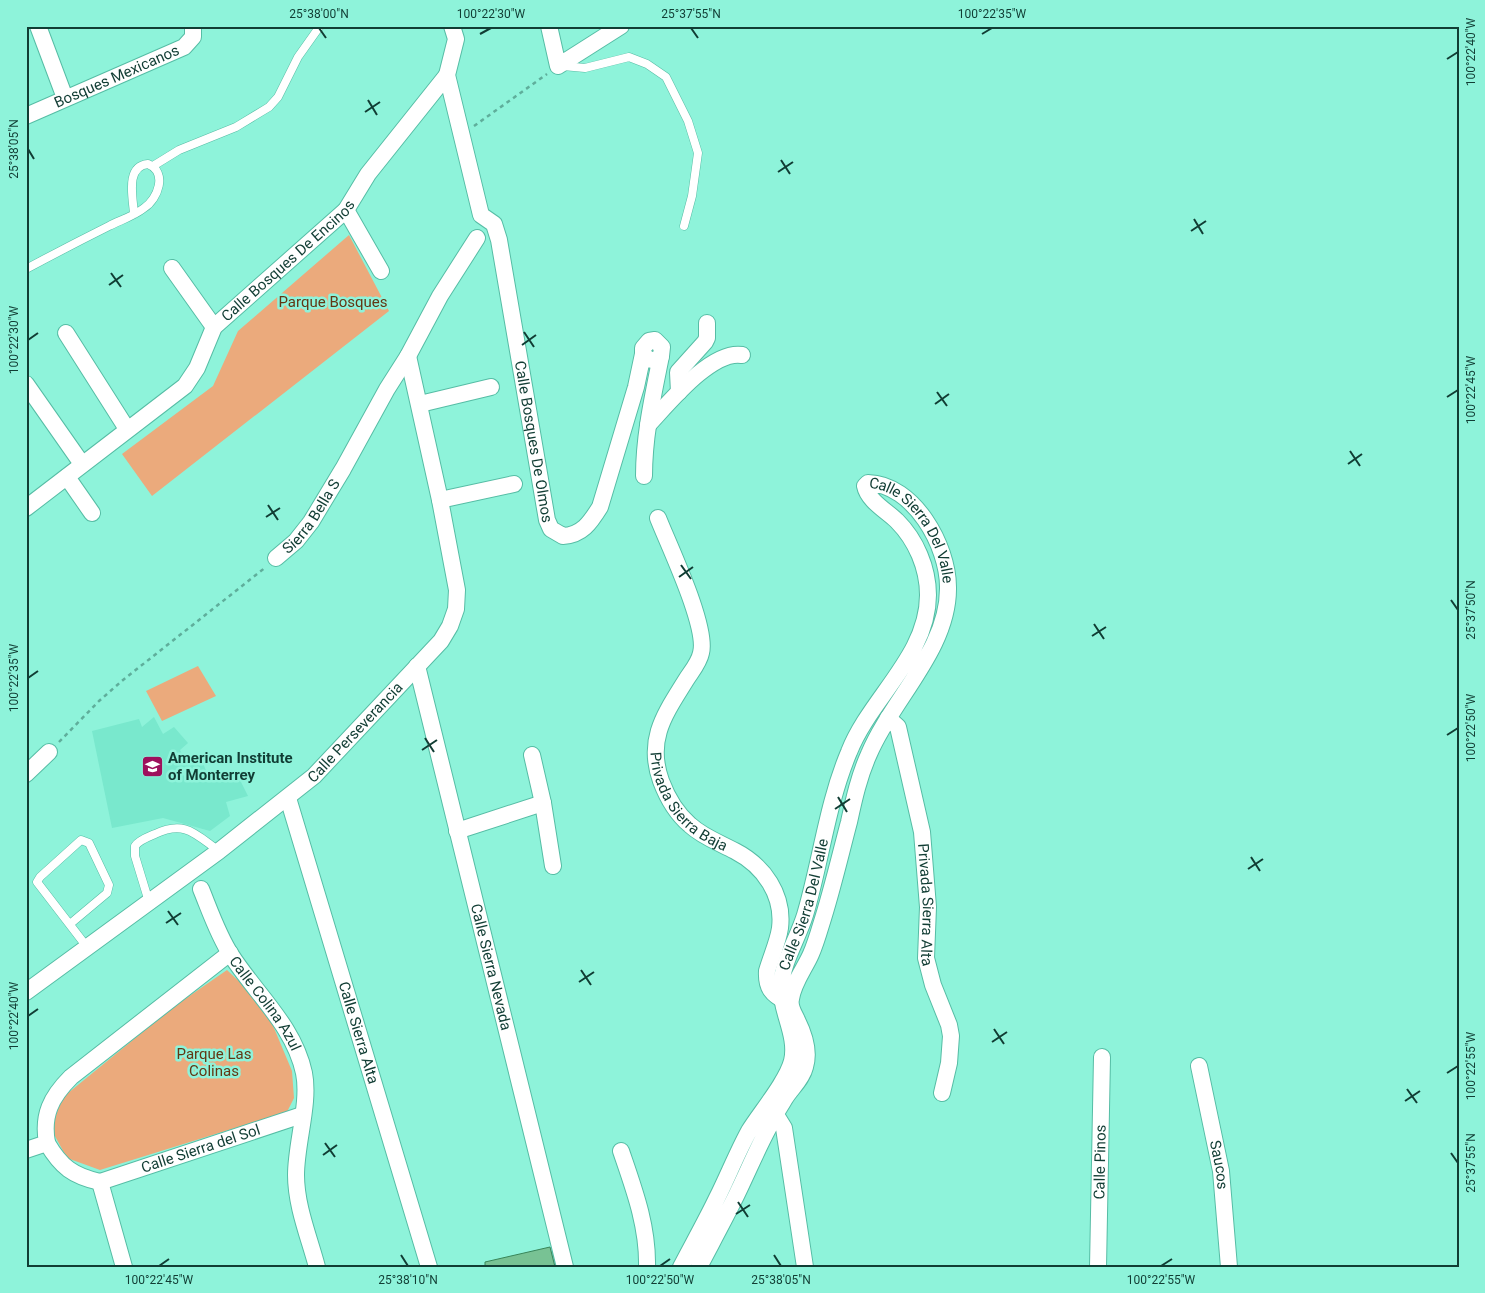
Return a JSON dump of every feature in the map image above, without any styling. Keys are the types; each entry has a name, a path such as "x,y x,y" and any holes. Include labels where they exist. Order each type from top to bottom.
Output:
{"street":[{"path":"38,26 65,98"},
{"name":"Bosques Mexicanos","path":"26,116 184,47 193,38 192,26"},
{"name":"Calle Bosques De Olmos","path":"452,26 456,39 447,75 480,214 494,224 499,240 547,520 551,529 562,536 578,533 591,522 600,507 636,387 643,354 648,359 655,360 661,356 648,425"},
{"path":"549,26 558,66 621,26"},
{"name":"Calle Bosques De Encinos","path":"27,506 184,386 197,368 214,327 346,210 368,174 447,75"},
{"path":"346,210 381,271"},
{"name":"Sierra Bella S","path":"276,558 296,541 311,522 408,356 440,296 477,238"},
{"path":"172,268 214,327"},
{"path":"680,392 678,372 705,342 708,323"},
{"path":"66,333 127,429"},
{"path":"644,476 644,454 648,425 680,392 713,363 732,354 742,355"},
{"name":"Calle Perseverancia","path":"26,992 219,851 314,776 441,640 450,626 456,610 457,590 420,404 408,356"},
{"path":"26,384 82,464"},
{"path":"420,404 491,386"},
{"path":"66,477 92,513"},
{"path":"440,500 514,484"},
{"name":"Calle Sierra Del Valle","path":"681,1267 716,1200 741,1146 770,1111 784,1100 801,1077 805,1068 807,1050 804,1036 786,1002 782,977 805,915 842,769 862,726 876,702 901,669 924,624 927,610 927,579 923,563 907,533 869,495 865,488 866,484 880,484 898,492 917,508 930,528 946,567 947,605 934,645 888,718 870,751 864,767 822,924 811,954 794,990 786,1002"},
{"name":"Privada Sierra Baja","path":"658,518 697,617 702,643 701,654 665,714 658,730 655,748 661,782 672,803 690,825 707,838 757,866 776,893 781,917 778,938 766,977 772,992 786,1002"},
{"name":"Calle Sierra Nevada","path":"417,666 565,1267"},
{"name":"Privada Sierra Alta","path":"888,718 898,727 922,832 928,907 926,958 951,1036 949,1063 942,1093"},
{"path":"26,774 49,752"},
{"path":"532,755 554,866"},
{"name":"Calle Sierra Alta","path":"288,798 429,1267"},
{"path":"457,831 543,803"},
{"path":"202,889 230,953"},
{"name":"Calle Colina Azul","path":"47,1143 45,1120 52,1102 62,1086 230,953 275,1014 288,1035 299,1058 304,1075 305,1098 296,1158 297,1192 317,1267"},
{"name":"Calle Pinos","path":"1098,1267 1102,1056"},
{"name":"Saucos","path":"1199,1066 1221,1171 1229,1267"},
{"path":"770,1111 784,1128 805,1267"},
{"name":"Calle Sierra Del Valle","path":"699,1267 736,1198 770,1111"},
{"name":"Calle Sierra del Sol","path":"100,1182 302,1115"},
{"path":"26,1150 47,1143 54,1156 76,1175 100,1182 124,1267"},
{"path":"621,1151 644,1225 647,1267"}],"lane":[{"path":"153,166 179,150 236,126 269,107 278,97 298,57 320,26"},
{"path":"558,66 585,68 629,57 647,64 666,77 688,121 698,153 692,196 684,226"},
{"path":"26,269 58,251 134,214 145,208 152,200 160,177 153,166 148,164 143,164 133,173 134,214"},
{"path":"149,902 135,856 135,846 140,841 168,828 178,827 196,835 219,851"},
{"path":"70,924 108,893 109,890 109,886 89,843 85,841 78,842 37,880 38,884 87,947"}],"path":[{"path":"460,135 558,66"},
{"name":"Sierra Bella S","path":"49,752 99,701 123,680 276,558"}],"shaded area":[{"name":"American Institute of Monterrey","path":"154,717 163,734 174,727 188,743 180,750 184,758 200,755 208,776 240,780 248,796 226,802 230,816 210,831 163,818 112,828 92,731 139,719 142,727"}],"green space":[{"name":"Parque Bosques","path":"349,235 389,311 152,496 122,454 213,386 238,331"},
{"path":"198,666 216,696 162,721 146,691"},
{"name":"Parque Las Colinas","path":"227,970 244,986 269,1016 292,1071 294,1098 287,1112 100,1170 67,1158 51,1129 62,1098 172,1008"}],"building":[{"path":"550,1247 555,1267 485,1267 485,1262"}],"place":[{"name":"American Institute of Monterrey","path":"152,767"}]}
